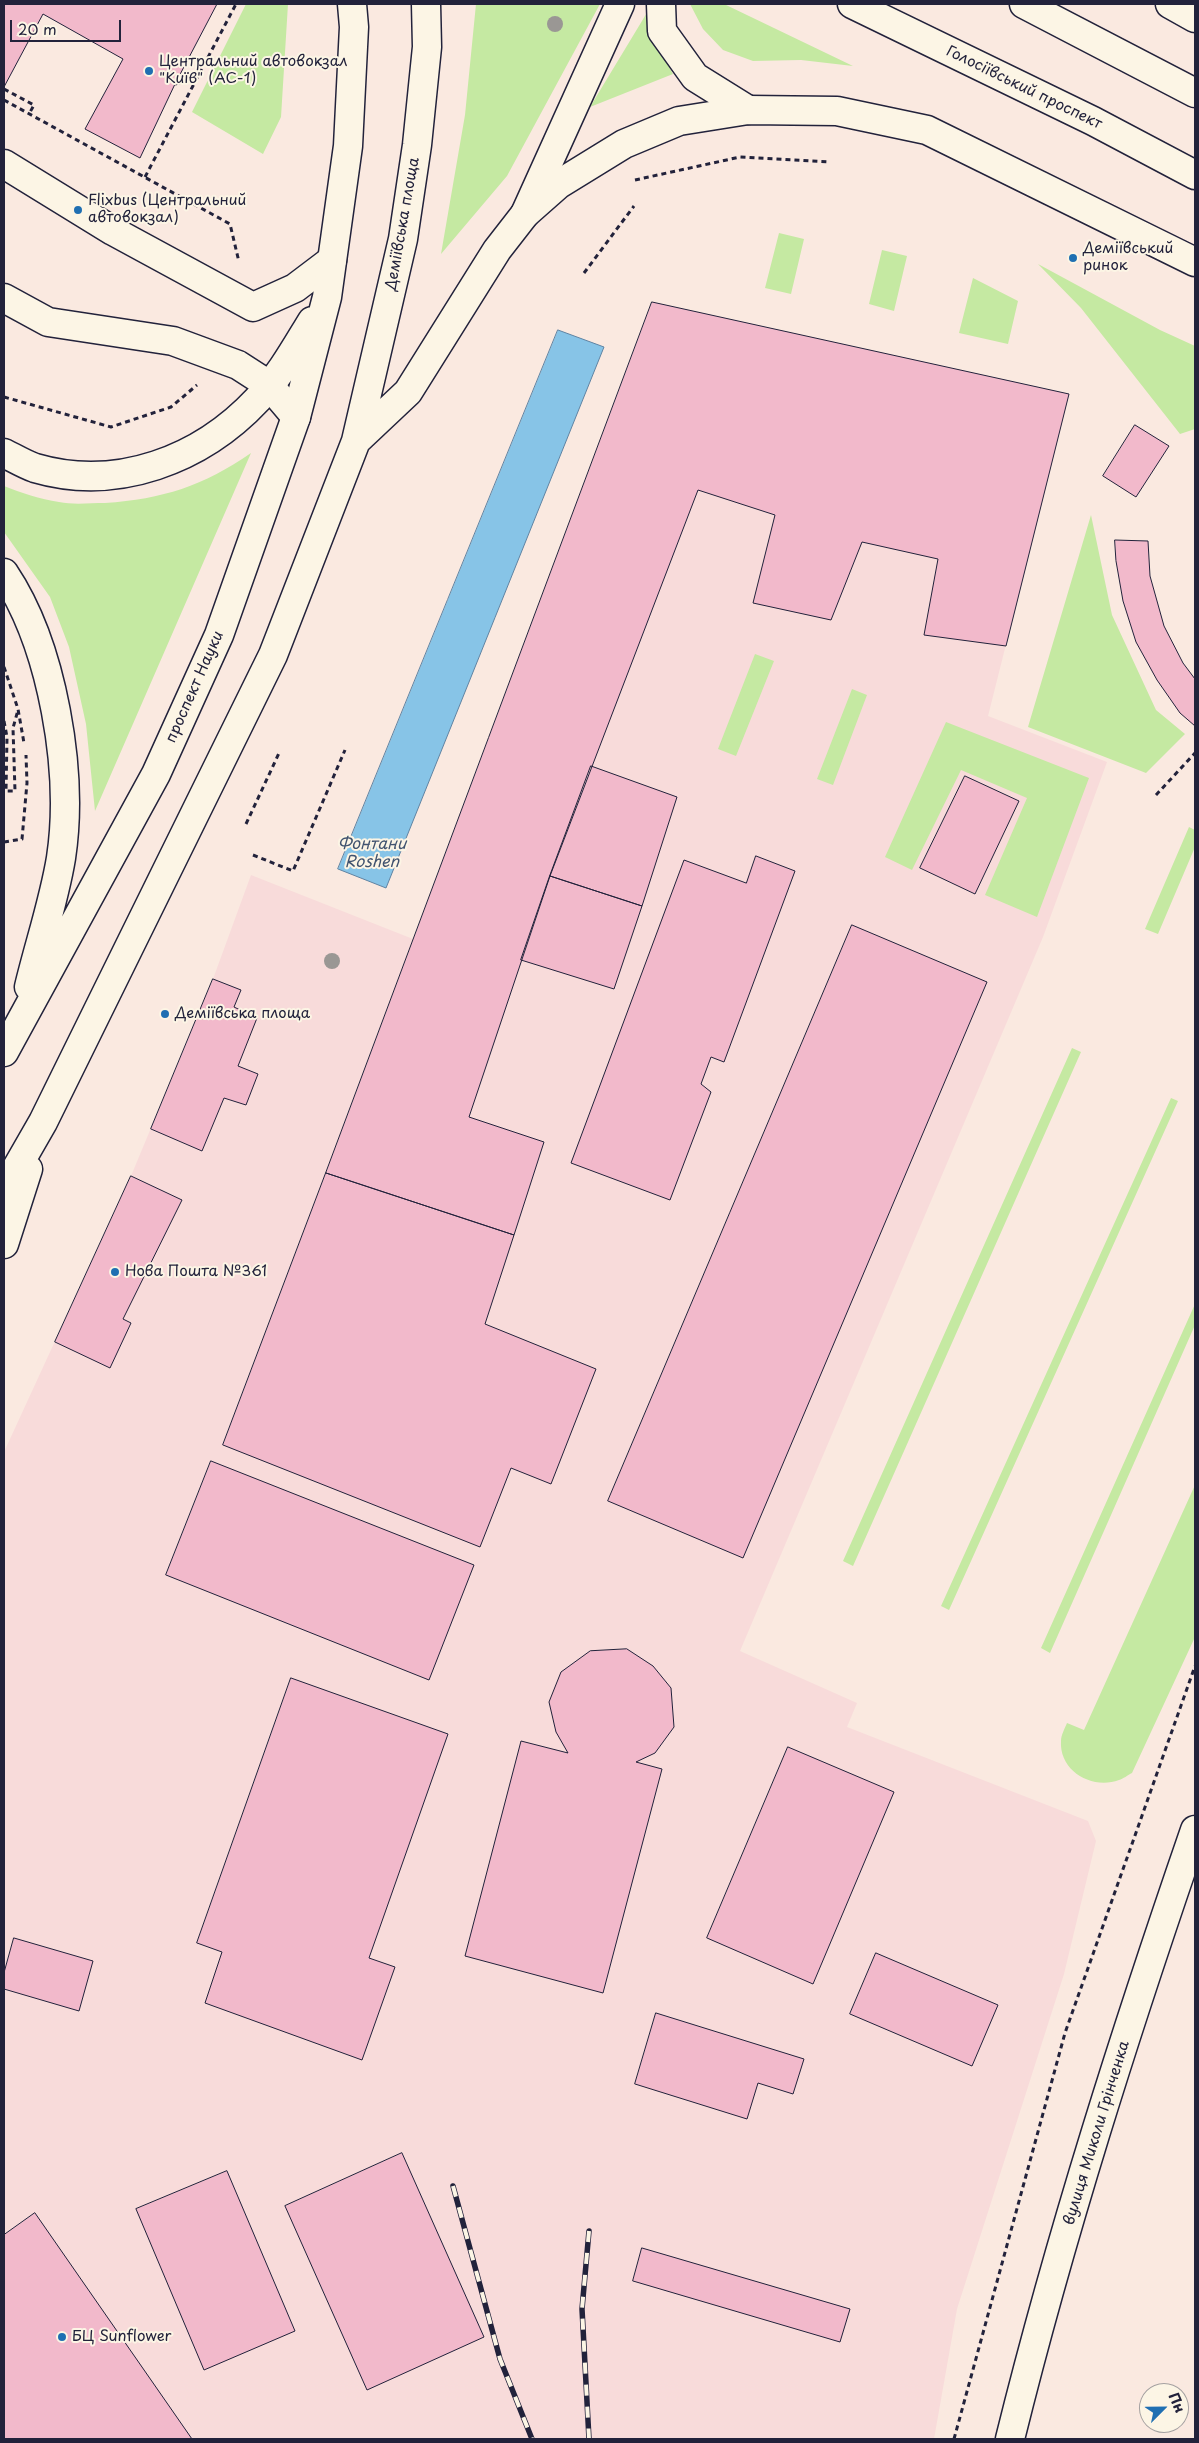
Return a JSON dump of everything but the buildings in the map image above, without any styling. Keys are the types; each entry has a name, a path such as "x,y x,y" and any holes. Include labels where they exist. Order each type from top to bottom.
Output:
{"main road":[{"path":"4,453 35,468 81,476 124,475 178,458 210,440 239,418 269,385 291,356 327,298 348,146 354,27 352,4"},
{"name":"Деміївська площа","path":"356,441 404,239 417,145 427,47 426,4"},
{"path":"526,214 620,4"},
{"path":"661,4 662,31 695,77 748,110"},
{"name":"Голосіївський проспект","path":"852,4 1093,121 1195,174"},
{"path":"1024,4 1195,93"},
{"path":"1170,4 1195,18"},
{"path":"4,1190 43,1122 273,655 356,441 408,392 497,250 526,214 559,184 624,144 679,121 748,110 837,111 927,130 1195,262"},
{"path":"4,164 113,231 253,307 294,288 332,260"},
{"path":"4,298 48,322 173,341 238,365 269,385 296,417"},
{"name":"проспект Науки","path":"4,1052 164,757 218,635 296,417 327,298"},
{"path":"4,574 15,590 42,655 57,716 64,794 61,858 19,1025"},
{"path":"4,1244 43,1122"},
{"name":"вулиця Миколи Грінченка","path":"1010,2439 1032,2350 1139,1992 1195,1830"}],"path":[{"path":"145,177 236,4"},
{"path":"175,84 198,78"},
{"path":"4,89 34,105 29,114"},
{"path":"635,180 740,157 830,162"},
{"path":"584,273 634,206"},
{"path":"4,397 111,427 170,407"},
{"path":"4,667 18,709 26,752 28,783 22,839 4,842"},
{"path":"4,721 7,737 6,791 16,791 13,728 18,709"},
{"path":"253,855 293,871 345,750"},
{"path":"246,824 280,752"},
{"path":"1156,795 1195,753"},
{"path":"954,2439 1065,2033 1195,1666"}],"shaded area":[{"path":"652,302 1069,394 988,716 1107,762 1043,937 740,1651 857,1703 847,1727 1088,1821 1096,1841 1064,1974 957,2309 934,2439 4,2439 4,1452 131,1176 213,979 251,875 413,939"}],"green space":[{"path":"246,4 288,4 281,117 263,154 192,112"},
{"path":"476,4 600,4 507,176 441,254 465,115"},
{"path":"690,4 724,4 853,66 801,60 753,61 723,50 703,29"},
{"path":"648,11 654,40 673,74 590,107"},
{"path":"779,233 804,239 791,294 765,288"},
{"path":"882,250 907,256 894,311 869,304"},
{"path":"1038,264 1160,330 1195,346 1195,429 1180,434 1081,308"},
{"path":"973,278 1018,301 1008,344 959,333"},
{"path":"251,453 95,811 86,724 69,647 50,597 4,532 4,486 64,503 126,501 182,489 216,474"},
{"path":"1091,515 1112,615 1156,710 1185,734 1146,773 1028,727"},
{"path":"755,654 774,661 736,756 718,749"},
{"path":"852,689 867,695 833,785 817,779"},
{"path":"946,722 1089,778 1037,917 985,895 1027,798 961,770 912,870 885,857"},
{"path":"1189,827 1195,830 1195,847 1158,934 1145,929"},
{"path":"1072,1048 1081,1052 853,1566 843,1561"},
{"path":"1171,1098 1178,1101 949,1610 941,1606"},
{"path":"1195,1304 1195,1325 1050,1653 1041,1648"},
{"path":"1195,1485 1195,1637 1132,1773 1121,1779 1109,1782 1088,1780 1071,1769 1065,1761 1062,1752 1062,1734 1067,1723 1084,1730"}],"water":[{"name":"Фонтани Roshen","path":"558,330 604,347 386,888 338,869"}],"railway":[{"path":"453,2186 500,2359 532,2439"},
{"path":"589,2231 582,2309 589,2439"}],"place":[{"name":"Центральний автовокзал \"Київ\" (АС-1)","path":"149,71"},
{"name":"Flixbus (Центральний автовокзал)","path":"78,210"},
{"name":"Деміївський ринок","path":"1073,258"},
{"name":"Деміївська площа","path":"165,1014"},
{"name":"Нова Пошта №361","path":"115,1272"},
{"name":"БЦ Sunflower","path":"62,2337"}]}
